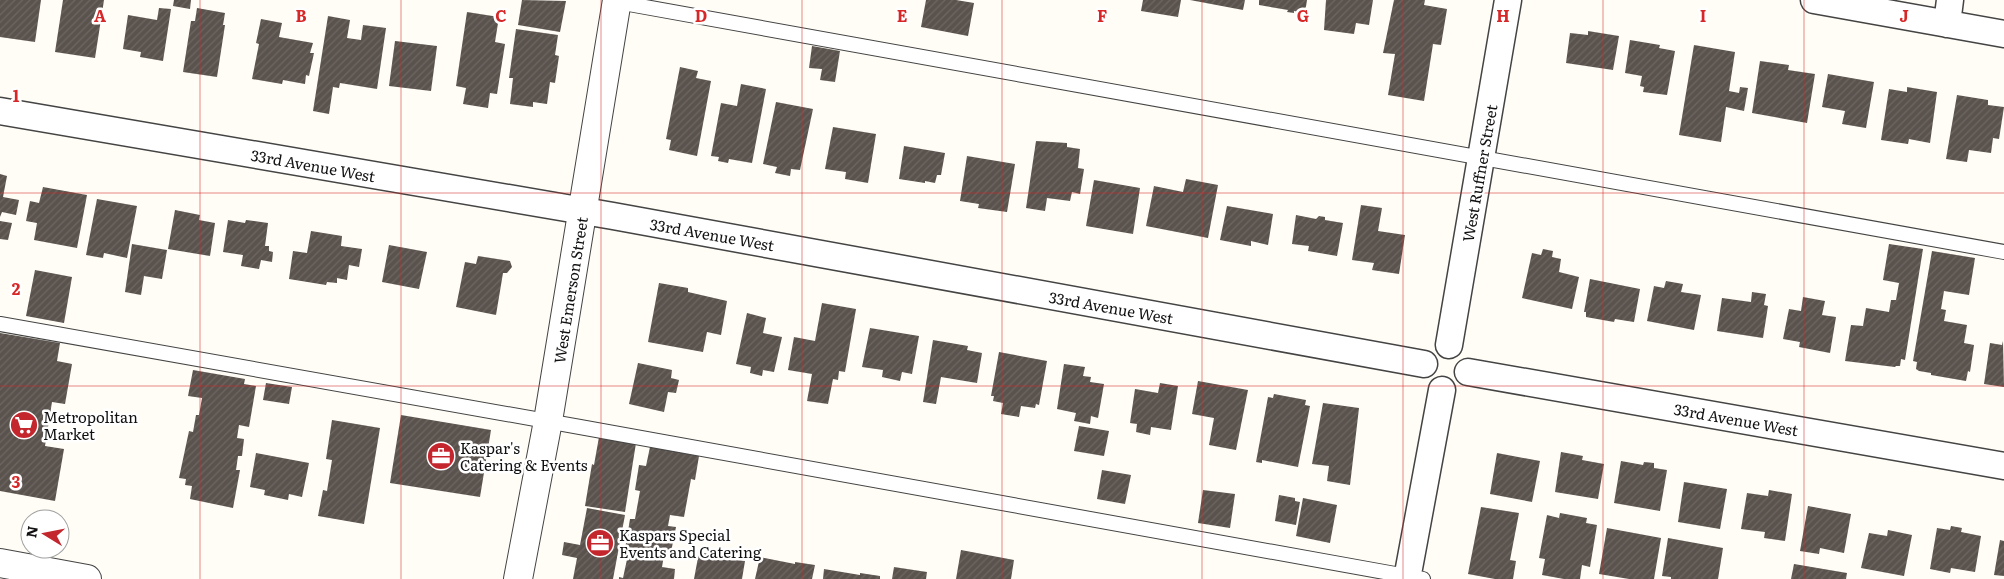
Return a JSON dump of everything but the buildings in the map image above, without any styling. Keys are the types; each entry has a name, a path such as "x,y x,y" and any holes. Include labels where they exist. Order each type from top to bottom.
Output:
{"street":[{"name":"West Ruffner Street","path":"1449,345 1508,0"},
{"path":"1814,0 1948,12 2004,34"},
{"name":"West Emerson Street","path":"518,579 548,421 613,1"},
{"name":"33rd Avenue West","path":"0,111 582,211 1424,364"},
{"path":"1443,345 1449,345 1458,348 1464,354 1468,360 1468,372 1464,381 1459,386 1453,390 1442,390 1432,386 1427,381 1424,374 1424,364 1429,352 1443,345"},
{"name":"33rd Avenue West","path":"1468,372 2004,466"},
{"path":"1412,578 1442,390"},
{"path":"0,563 87,579"}],"lane":[{"path":"613,1 2004,252"},
{"path":"0,324 548,421 1412,578"}],"place":[{"name":"Metropolitan Market","path":"24,425"},
{"name":"Kaspar's Catering & Events","path":"441,456"},
{"name":"Kaspars Special Events and Catering","path":"600,543"}]}
